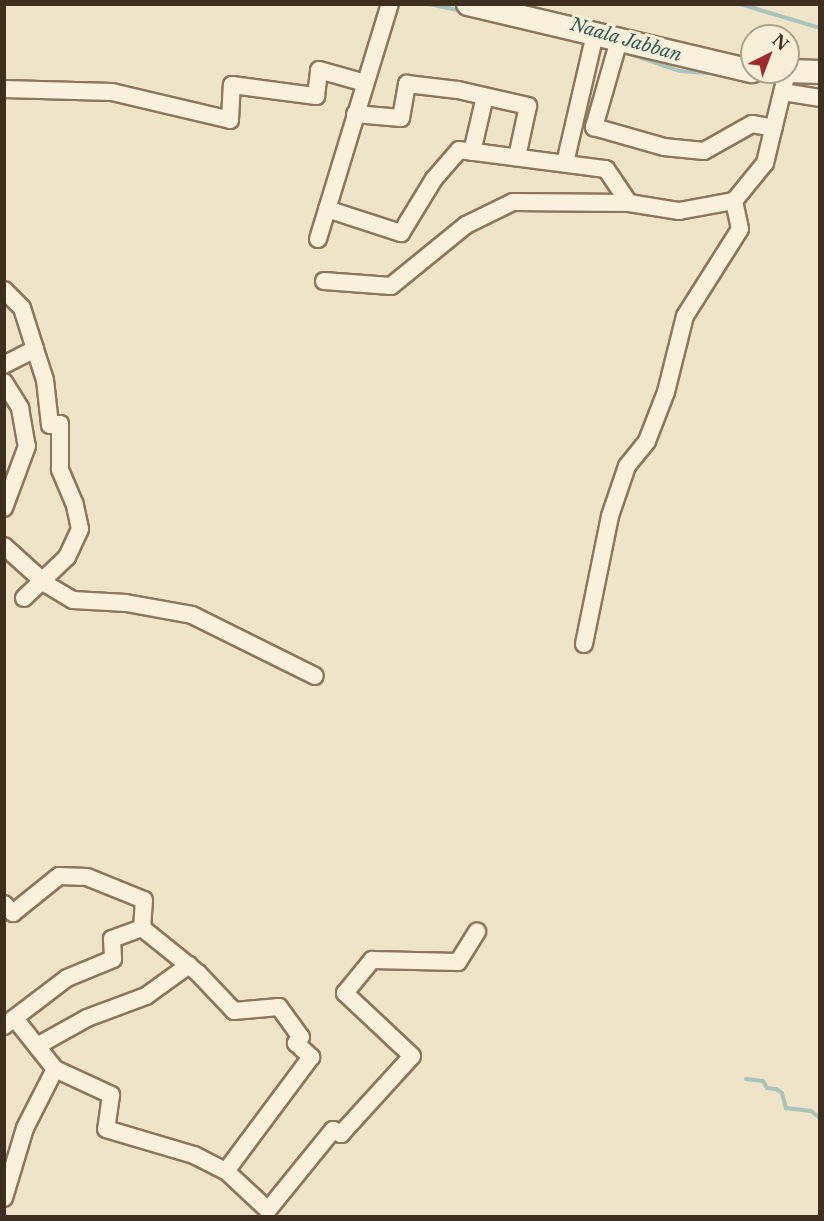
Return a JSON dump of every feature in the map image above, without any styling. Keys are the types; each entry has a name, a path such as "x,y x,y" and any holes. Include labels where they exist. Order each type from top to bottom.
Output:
{"main road":[{"path":"468,4 617,46 740,69"},
{"path":"800,76 819,72"}],"street":[{"path":"318,239 390,4"},
{"path":"564,163 593,40"},
{"path":"617,46 594,127 664,147 704,150 752,124 774,128"},
{"path":"4,89 112,92 230,120 232,85 316,96 319,70 365,83"},
{"path":"355,114 401,117 407,84 484,96 528,106 517,157"},
{"path":"324,282 392,286 466,225 513,202 584,199 679,211 734,201 765,163 785,84"},
{"path":"795,84 819,98"},
{"path":"472,152 484,96"},
{"path":"327,209 401,233 434,179 459,150 606,169 629,203"},
{"path":"584,644 610,516 627,466 647,441 666,392 685,316 740,229 734,201"},
{"path":"4,290 22,308 45,380 50,425 60,424 60,469 80,529 67,557 24,598"},
{"path":"4,364 35,349"},
{"path":"4,382 20,408 27,446 4,508"},
{"path":"4,546 43,581 73,600 126,603 192,615 315,676"},
{"path":"4,904 13,913 59,876 87,876 144,900 142,928"},
{"path":"142,928 189,965 234,1011 279,1008 301,1037 296,1043 311,1057 226,1171"},
{"path":"142,928 112,939 113,959 68,978 10,1023 37,1046 55,1069 111,1095 105,1129 194,1155 226,1171 268,1210 333,1130 341,1134 412,1056 345,993 372,960 458,962 477,931"},
{"path":"37,1046 87,1018 146,996 189,965"},
{"path":"4,1198 25,1128 55,1069"}],"waterway":[{"name":"Naala Jabban","path":"429,4 463,11"},
{"path":"740,4 820,28"},
{"name":"Naala Jabban","path":"627,53 680,71 719,74"},
{"path":"746,1079 763,1081 767,1088 776,1089 782,1093 786,1108 811,1111 820,1118"}]}
